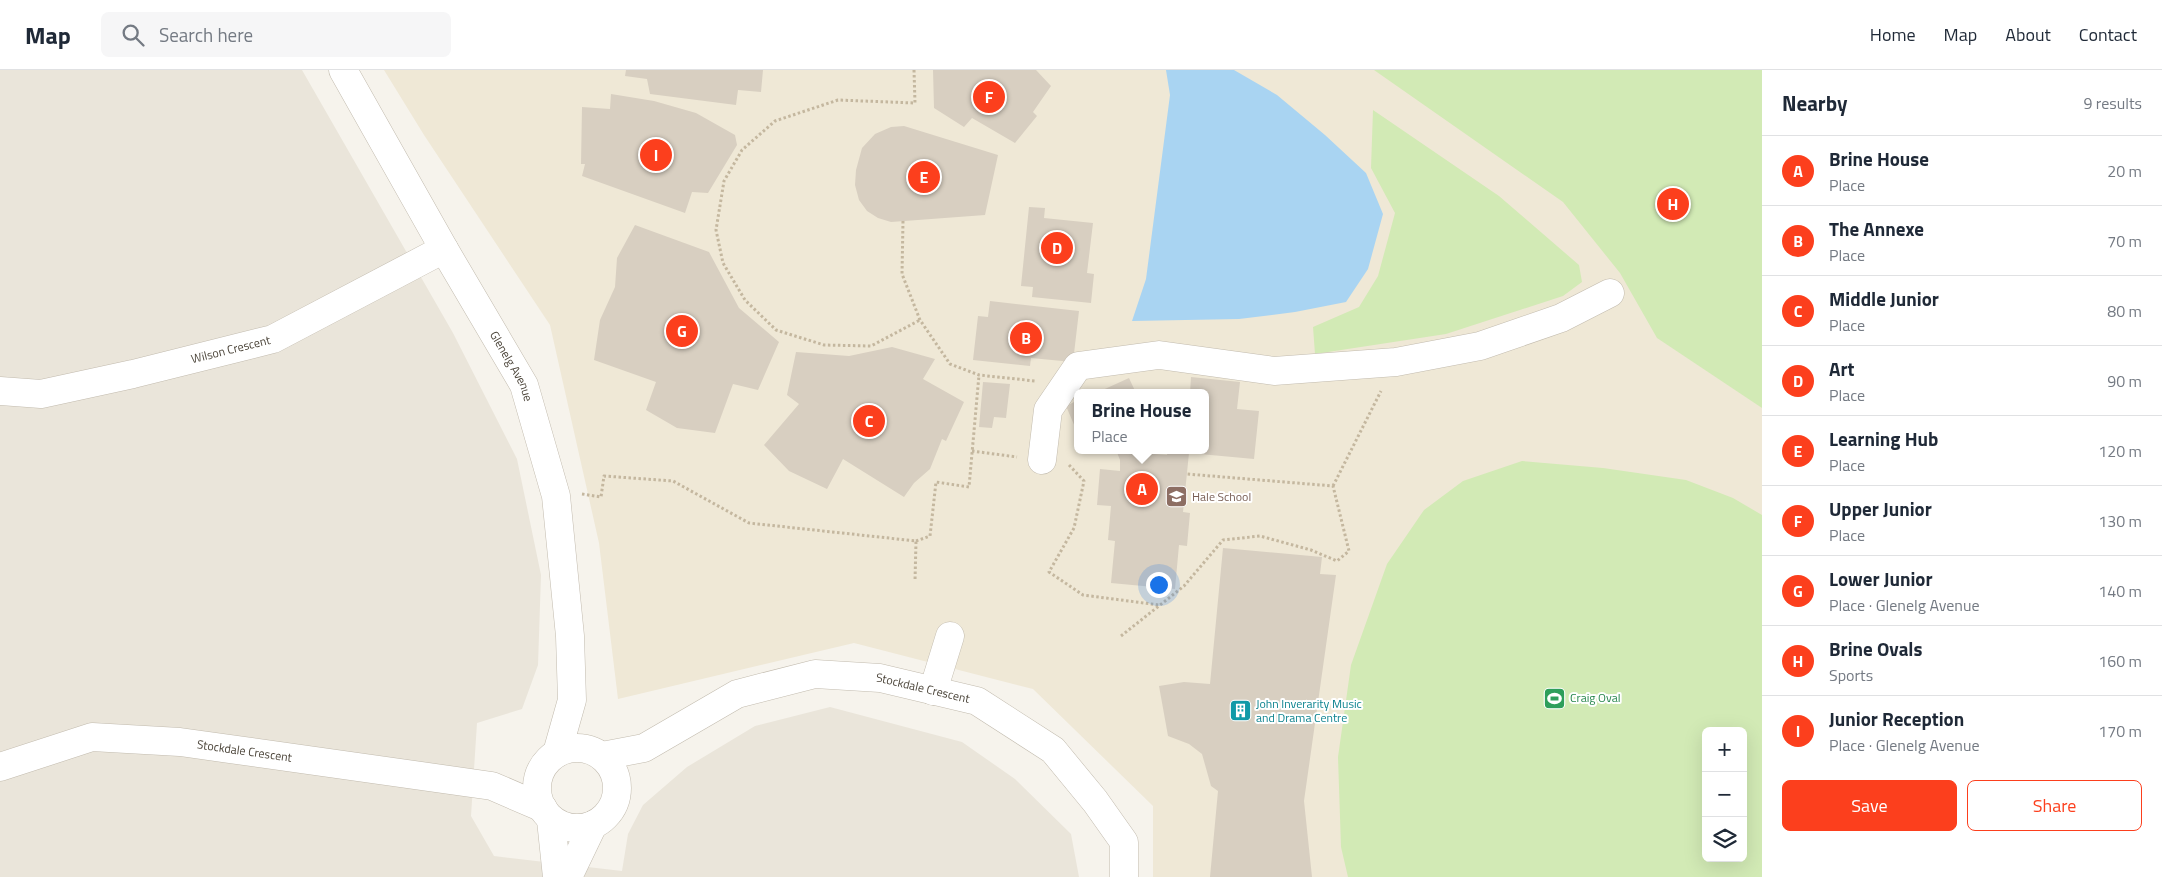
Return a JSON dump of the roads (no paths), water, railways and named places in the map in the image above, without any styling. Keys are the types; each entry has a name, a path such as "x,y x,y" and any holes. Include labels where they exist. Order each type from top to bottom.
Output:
{"street":[{"name":"Glenelg Avenue","path":"343,70 444,249 524,385 556,496 570,636 572,700 557,753 542,767 540,775"},
{"name":"Wilson Crescent","path":"0,391 41,394 133,374 273,339 444,249"},
{"path":"1042,460 1048,410 1078,366 1158,355 1274,371 1396,362 1480,346 1561,318 1610,293"},
{"path":"932,691 950,636"},
{"name":"Stockdale Crescent","path":"599,754 644,748 737,694 815,674 880,678 977,701 1053,750 1096,801 1124,842 1124,877"},
{"name":"Glenelg Avenue","path":"572,700 599,754 612,767 618,791"},
{"name":"Stockdale Crescent","path":"0,766 92,737 180,742 492,786 547,814"},
{"path":"557,753 572,748 590,750 599,754"},
{"name":"Stockdale Crescent","path":"618,791 644,748"},
{"path":"540,775 536,791 547,814 557,877"},
{"name":"Stockdale Crescent","path":"492,786 540,775"},
{"path":"547,814 568,827 586,828 600,822 612,808 618,791"},
{"path":"568,877 593,825"}],"water":[{"path":"1166,70 1234,70 1277,95 1325,135 1366,173 1383,214 1368,269 1346,302 1295,312 1239,319 1132,321 1146,279 1170,95"}],"place":[{"name":"Upper Junior","path":"989,97"},
{"name":"Junior Reception","path":"656,155"},
{"name":"Learning Hub","path":"924,177"},
{"name":"Brine Ovals","path":"1673,204"},
{"name":"Art","path":"1057,248"},
{"name":"Lower Junior","path":"682,331"},
{"name":"The Annexe","path":"1026,338"},
{"name":"Middle Junior","path":"869,421"},
{"name":"Brine House","path":"1142,489"},
{"name":"Hale School","path":"1176,497"},
{"name":"Craig Oval","path":"1554,698"},
{"name":"John Inverarity Music and Drama Centre","path":"1240,711"}]}
